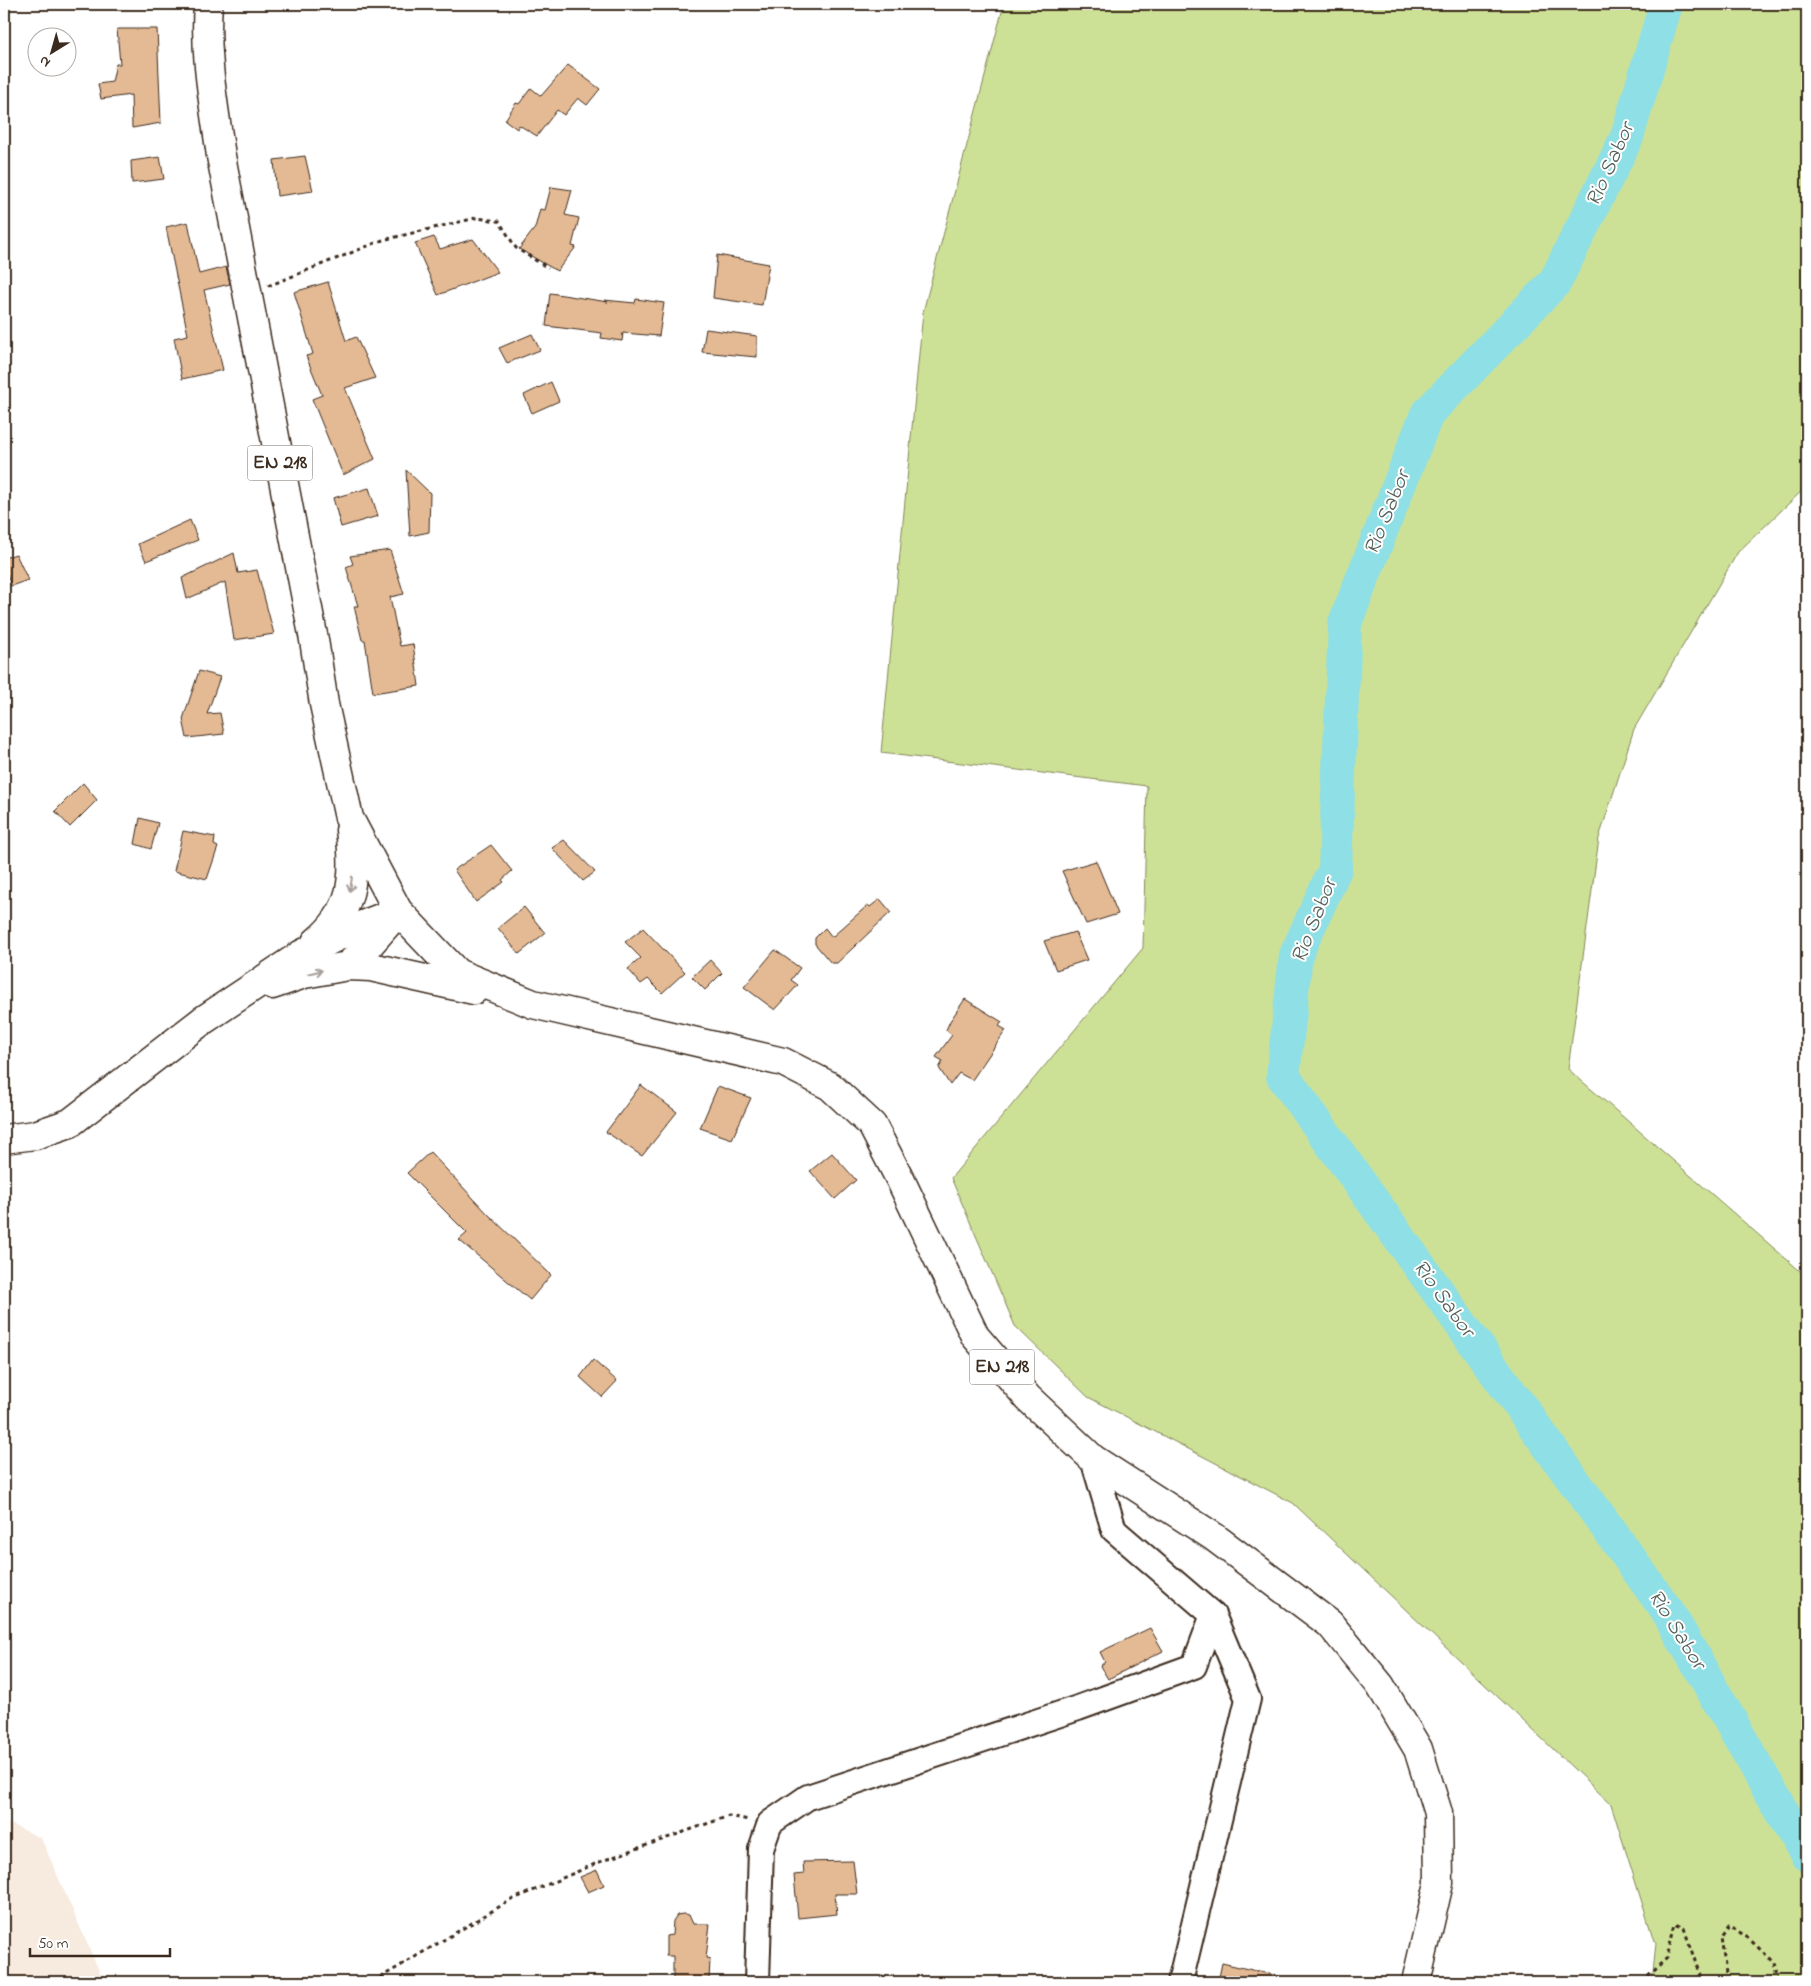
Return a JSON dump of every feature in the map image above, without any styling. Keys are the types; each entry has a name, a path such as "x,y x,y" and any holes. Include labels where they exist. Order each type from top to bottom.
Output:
{"main road":[{"name":"EN 218","path":"208,4 207,20 211,86 221,156 314,640 324,704 349,818 398,911 457,973 533,1004 783,1062 830,1086 872,1126 901,1181 975,1336 1028,1398 1093,1459 1214,1537 1330,1624 1380,1685 1418,1749 1438,1813 1440,1883 1416,1982"},
{"path":"4,1139 35,1135 70,1123 202,1020 302,954 334,926 346,905 352,886 353,855 349,818"},
{"path":"302,954 355,928 398,911"},
{"path":"348,966 398,911"},
{"path":"221,1008 279,982 304,974 348,966 371,966 533,1004"}],"street":[{"path":"1093,1459 1114,1530 1213,1615 1248,1699 1180,1982"},
{"path":"757,1982 761,1849 770,1823 808,1798 1078,1708 1194,1666 1213,1615"}],"path":[{"path":"247,295 383,240 476,218 499,221 516,248 548,268"},
{"path":"374,1982 509,1901 602,1861 728,1816 770,1823"},
{"path":"1641,1982 1667,1958 1675,1924 1684,1928 1702,1982"},
{"path":"1727,1982 1721,1936 1729,1925 1748,1938 1775,1963 1779,1982"}],"shaded area":[{"path":"4,1821 41,1838 104,1982 4,1982"}],"green space":[{"path":"1004,4 1807,4 1807,486 1738,552 1634,729 1599,838 1568,1069 1807,1277 1807,1982 1651,1982 1655,1944 1611,1804 1293,1503 1088,1397 1015,1326 951,1178 1143,948 1147,786 881,753 923,312"}],"building":[{"path":"117,29 157,29 161,123 132,128 131,95 101,99 98,84 112,82 116,64 120,64"},
{"path":"568,65 600,89 587,105 578,98 564,115 557,110 537,136 519,125 517,129 505,120 516,103 519,104 531,88 541,96"},
{"path":"305,156 313,191 277,196 274,160"},
{"path":"160,157 164,179 132,183 131,161"},
{"path":"551,187 572,190 565,215 579,218 572,246 576,247 557,271 519,249 535,228 540,209 545,210"},
{"path":"188,222 199,274 226,267 230,284 204,290 223,370 182,379 174,338 188,335 166,227"},
{"path":"434,237 440,249 473,239 498,272 438,295 415,243"},
{"path":"717,255 769,264 762,305 713,298"},
{"path":"328,282 346,341 356,337 375,378 345,388 375,459 343,475 312,399 322,395 306,356 313,354 294,292"},
{"path":"550,293 608,302 604,300 635,303 636,299 664,303 659,336 623,333 622,341 601,338 602,333 546,326"},
{"path":"706,329 757,336 757,357 702,352"},
{"path":"532,334 540,350 507,363 499,348"},
{"path":"551,382 559,401 532,413 524,395"},
{"path":"406,470 430,493 429,532 410,536"},
{"path":"369,488 378,516 341,527 333,498"},
{"path":"190,520 198,540 146,561 138,544"},
{"path":"390,550 404,594 390,597 400,646 413,644 419,686 373,693 365,640 362,640 354,606 358,606 346,567 353,564 350,556"},
{"path":"234,553 238,573 257,570 274,634 234,640 225,582 187,599 182,578"},
{"path":"16,554 28,580 11,586 4,566 4,558"},
{"path":"199,671 220,677 207,714 220,713 224,734 187,738 183,719"},
{"path":"83,783 97,800 70,827 55,811"},
{"path":"140,818 158,823 151,849 135,844"},
{"path":"183,831 215,837 214,845 218,847 207,879 174,871"},
{"path":"564,840 595,872 583,881 552,848"},
{"path":"491,845 512,871 502,880 504,882 476,902 454,870"},
{"path":"1096,861 1118,914 1086,924 1062,871"},
{"path":"880,899 891,912 837,963 831,963 815,944 815,938 825,928 832,937 868,905 870,907"},
{"path":"524,907 545,933 519,954 498,928"},
{"path":"643,928 685,972 662,993 648,979 641,984 628,969 641,958 625,942"},
{"path":"1075,932 1087,960 1056,970 1044,941"},
{"path":"775,950 800,968 791,980 798,985 775,1010 744,987"},
{"path":"710,960 722,973 705,990 692,977"},
{"path":"965,999 1002,1022 999,1026 1006,1030 972,1080 959,1073 950,1085 939,1068 943,1061 936,1057 952,1035 946,1030"},
{"path":"641,1085 677,1112 642,1156 606,1132"},
{"path":"718,1086 751,1098 732,1139 700,1128"},
{"path":"430,1152 488,1214 551,1275 530,1300 459,1240 467,1233 407,1173"},
{"path":"832,1153 856,1180 835,1199 810,1171"},
{"path":"593,1360 617,1381 602,1397 580,1377"},
{"path":"1150,1628 1163,1651 1108,1679 1100,1666 1105,1662 1100,1652"},
{"path":"853,1861 857,1894 835,1894 837,1914 798,1918 794,1875 804,1874 803,1862"},
{"path":"597,1870 604,1885 588,1892 580,1877"},
{"path":"677,1915 689,1915 693,1924 710,1924 706,1958 710,1959 709,1981 673,1981 673,1956 666,1956 666,1936 672,1935 673,1921"},
{"path":"1222,1963 1278,1976 1277,1982 1218,1982"}],"waterway":[{"name":"Rio Sabor","path":"1666,4 1627,137 1555,282 1427,414 1345,623 1335,869 1296,955 1283,1076 1668,1612 1807,1855"}]}
